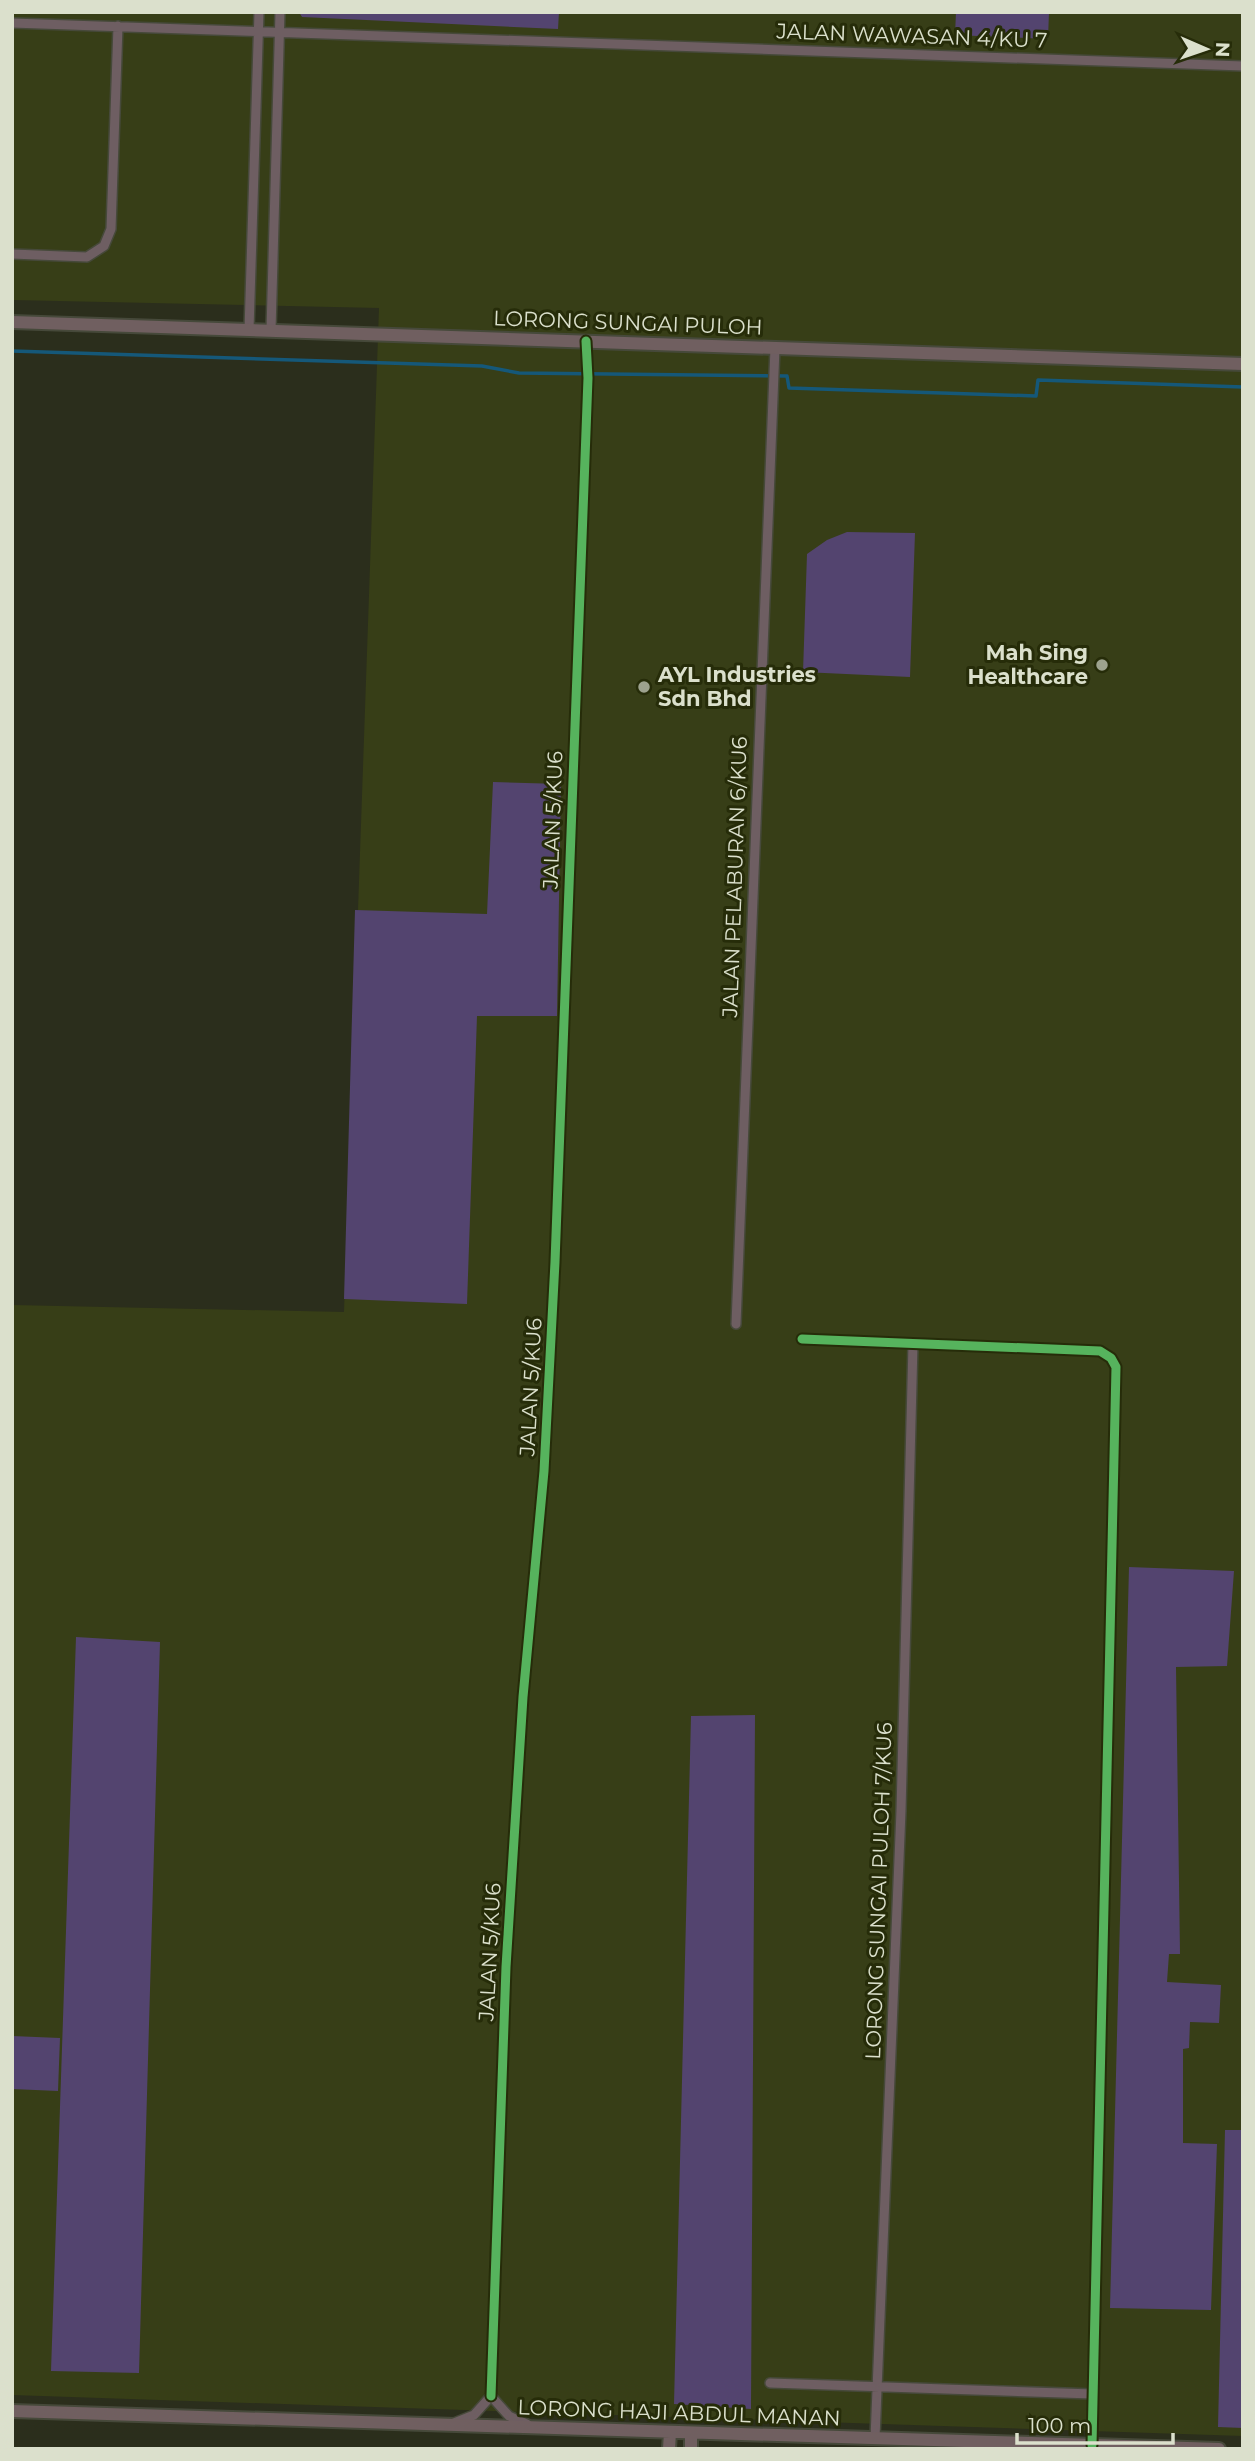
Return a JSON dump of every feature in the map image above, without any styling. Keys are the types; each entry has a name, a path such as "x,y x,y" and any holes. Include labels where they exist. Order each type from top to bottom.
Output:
{"street":[{"path":"249,330 259,12"},
{"path":"271,330 280,12"},
{"name":"JALAN WAWASAN 4/KU 7","path":"12,23 1243,66"},
{"path":"12,254 87,257 104,246 111,229 118,26"},
{"name":"LORONG SUNGAI PULOH","path":"12,322 271,330 587,345 775,348 1243,363"},
{"name":"JALAN 5/KU6","path":"491,2396 506,1967 523,1697 544,1471 554,1285 588,378 587,345"},
{"name":"JALAN PELABURAN 6/KU6","path":"736,1324 775,348"},
{"path":"802,1339 1100,1351 1111,1358 1116,1367 1092,2445"},
{"name":"LORONG SUNGAI PULOH 7/KU6","path":"875,2438 901,1811 914,1344"},
{"path":"770,2384 1093,2394"},
{"path":"449,2425 474,2415 491,2396 509,2416 540,2428"},
{"name":"LORONG HAJI ABDUL MANAN","path":"12,2411 1219,2449"},
{"path":"669,2449 670,2432"},
{"path":"691,2433 691,2449"}],"shaded area":[{"path":"12,12 1243,12 1243,2436 12,2395 12,1305 344,1312 379,308 12,300"},
{"path":"299,12 559,12 558,29 302,17"},
{"path":"956,12 1049,12 1048,39 955,35"},
{"path":"847,532 915,533 910,677 803,672 807,554 827,540"},
{"path":"493,782 561,784 557,1016 477,1016 467,1304 344,1299 355,910 487,914"},
{"path":"1129,1567 1234,1571 1227,1666 1176,1667 1180,1954 1169,1954 1167,1982 1221,1985 1219,2023 1190,2022 1189,2048 1183,2049 1183,2143 1217,2144 1211,2310 1110,2308"},
{"path":"76,1637 160,1642 139,2373 51,2371"},
{"path":"755,1715 751,2409 674,2404 691,1716"},
{"path":"12,2036 60,2038 58,2091 12,2089"},
{"path":"1225,2130 1243,2130 1243,2428 1218,2427"}],"waterway":[{"path":"12,351 482,366 519,373 787,376 789,388 1036,396 1038,380 1243,387"}],"cycle path":[{"path":"491,2396 506,1967 523,1697 544,1471 555,1262 588,378 586,341"},
{"path":"802,1339 1100,1351 1111,1358 1116,1367 1092,2445"}],"place":[{"name":"Mah Sing Healthcare","path":"1102,665"},
{"name":"AYL Industries Sdn Bhd","path":"644,687"}]}
